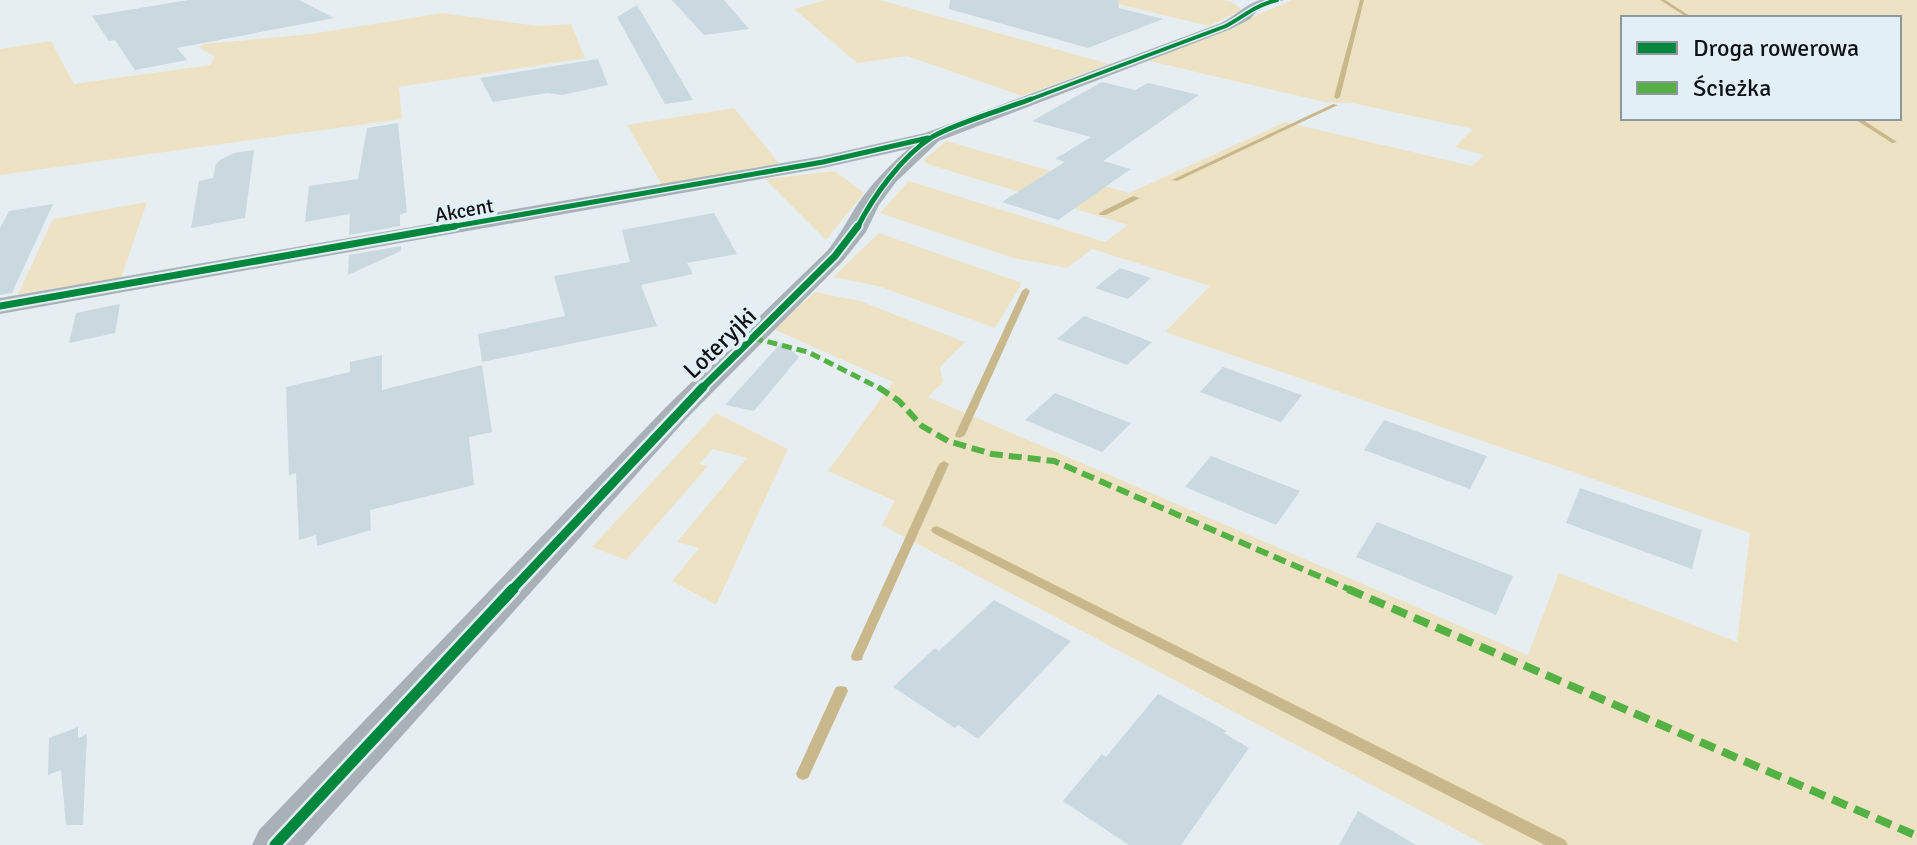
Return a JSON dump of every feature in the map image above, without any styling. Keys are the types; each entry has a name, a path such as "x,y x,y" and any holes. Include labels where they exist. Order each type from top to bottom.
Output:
{"street":[{"name":"Loteryjki","path":"275,845 678,411 828,264 855,232 869,204 889,178 932,137 1226,26 1245,16 1245,3 1277,0"},
{"name":"Akcent","path":"0,306 823,162 932,137"}],"shaded area":[{"path":"826,0 880,0 1109,64 1022,96 907,56 857,63 794,9"},
{"path":"1101,0 1224,0 1242,10 1209,26"},
{"path":"1292,0 1917,0 1917,845 1485,845 882,525 895,501 828,471 893,382 773,329 815,292 860,301 965,342 940,367 943,382 928,397 1528,655 1559,573 1737,642 1750,533 1165,332 1210,286 1092,249 1067,268 1013,258 880,213 909,181 1105,242 1128,225 927,164 924,160 946,141 1129,193 1285,122 1472,166 1484,155 1455,147 1473,129 1352,103 1325,102 1149,61"},
{"path":"442,13 538,26 571,24 585,58 399,87 402,119 0,175 0,49 51,41 74,84 210,65 215,57 199,47 204,44 311,34"},
{"path":"734,108 779,163 662,185 627,125"},
{"path":"835,171 864,193 826,240 765,179"},
{"path":"147,202 121,278 18,294 53,219"},
{"path":"879,233 1022,283 995,328 878,286 833,277"},
{"path":"716,413 788,449 716,605 672,581 699,548 677,542 747,458 713,449 699,464 708,466 626,560 592,547"}],"building":[{"path":"188,0 299,0 334,18 177,48 187,60 135,70 115,40 109,41 92,16"},
{"path":"672,0 724,0 749,29 704,35"},
{"path":"950,0 1118,0 1119,8 1163,19 1088,48 949,9"},
{"path":"637,5 693,100 665,104 617,17"},
{"path":"598,59 608,85 562,95 547,93 493,102 480,78"},
{"path":"1102,82 1135,90 1148,83 1199,95 1103,161 1131,169 1058,220 1002,202 1065,162 1055,159 1091,137 1032,121"},
{"path":"398,123 407,212 400,215 400,226 349,235 350,214 305,222 309,186 358,179 367,128"},
{"path":"254,150 245,218 191,228 199,181 213,178 220,160 234,153"},
{"path":"53,204 12,293 0,295 0,228 9,211"},
{"path":"714,213 737,254 687,263 693,274 641,285 657,326 482,362 478,334 565,316 554,276 630,262 622,230"},
{"path":"401,246 401,251 348,275 349,255"},
{"path":"1120,268 1151,278 1128,299 1095,288"},
{"path":"120,304 115,333 69,343 76,313"},
{"path":"1084,316 1152,342 1127,365 1057,339"},
{"path":"782,342 799,357 754,411 725,405"},
{"path":"382,355 382,390 482,365 492,432 469,437 474,485 370,510 371,530 317,546 316,535 299,540 296,473 289,475 286,387 350,372 350,362"},
{"path":"1223,367 1302,395 1281,422 1200,392"},
{"path":"1055,393 1131,423 1102,452 1025,420"},
{"path":"1384,420 1487,456 1470,489 1364,450"},
{"path":"1211,456 1300,491 1276,525 1185,487"},
{"path":"1580,488 1702,530 1692,569 1566,523"},
{"path":"1377,522 1513,576 1496,615 1356,557"},
{"path":"994,600 1071,641 978,739 958,725 955,728 893,687 935,648 939,651"},
{"path":"1158,694 1227,731 1224,733 1249,748 1181,845 1129,845 1063,801 1102,754 1106,757"},
{"path":"78,727 78,738 87,734 83,825 66,825 61,770 48,775 49,738"},
{"path":"1358,811 1416,845 1339,845"}],"waterway":[{"path":"1337,97 1362,0"},
{"path":"1662,0 1688,16"},
{"path":"1175,180 1335,105"},
{"path":"1859,120 1894,142"},
{"path":"1103,213 1136,198"},
{"path":"960,435 1026,291"},
{"path":"857,656 944,464"},
{"path":"937,530 1560,845"},
{"path":"803,774 841,691"}],"marked path":[{"path":"753,338 787,344 869,381 903,405 922,426 948,441 992,454 1054,461 1917,836"}],"cycle path":[{"path":"275,845 678,411 835,256 855,232 869,204 889,178 932,137 1226,26 1245,16 1254,6 1277,0"},
{"path":"0,306 823,162 928,138"}]}
